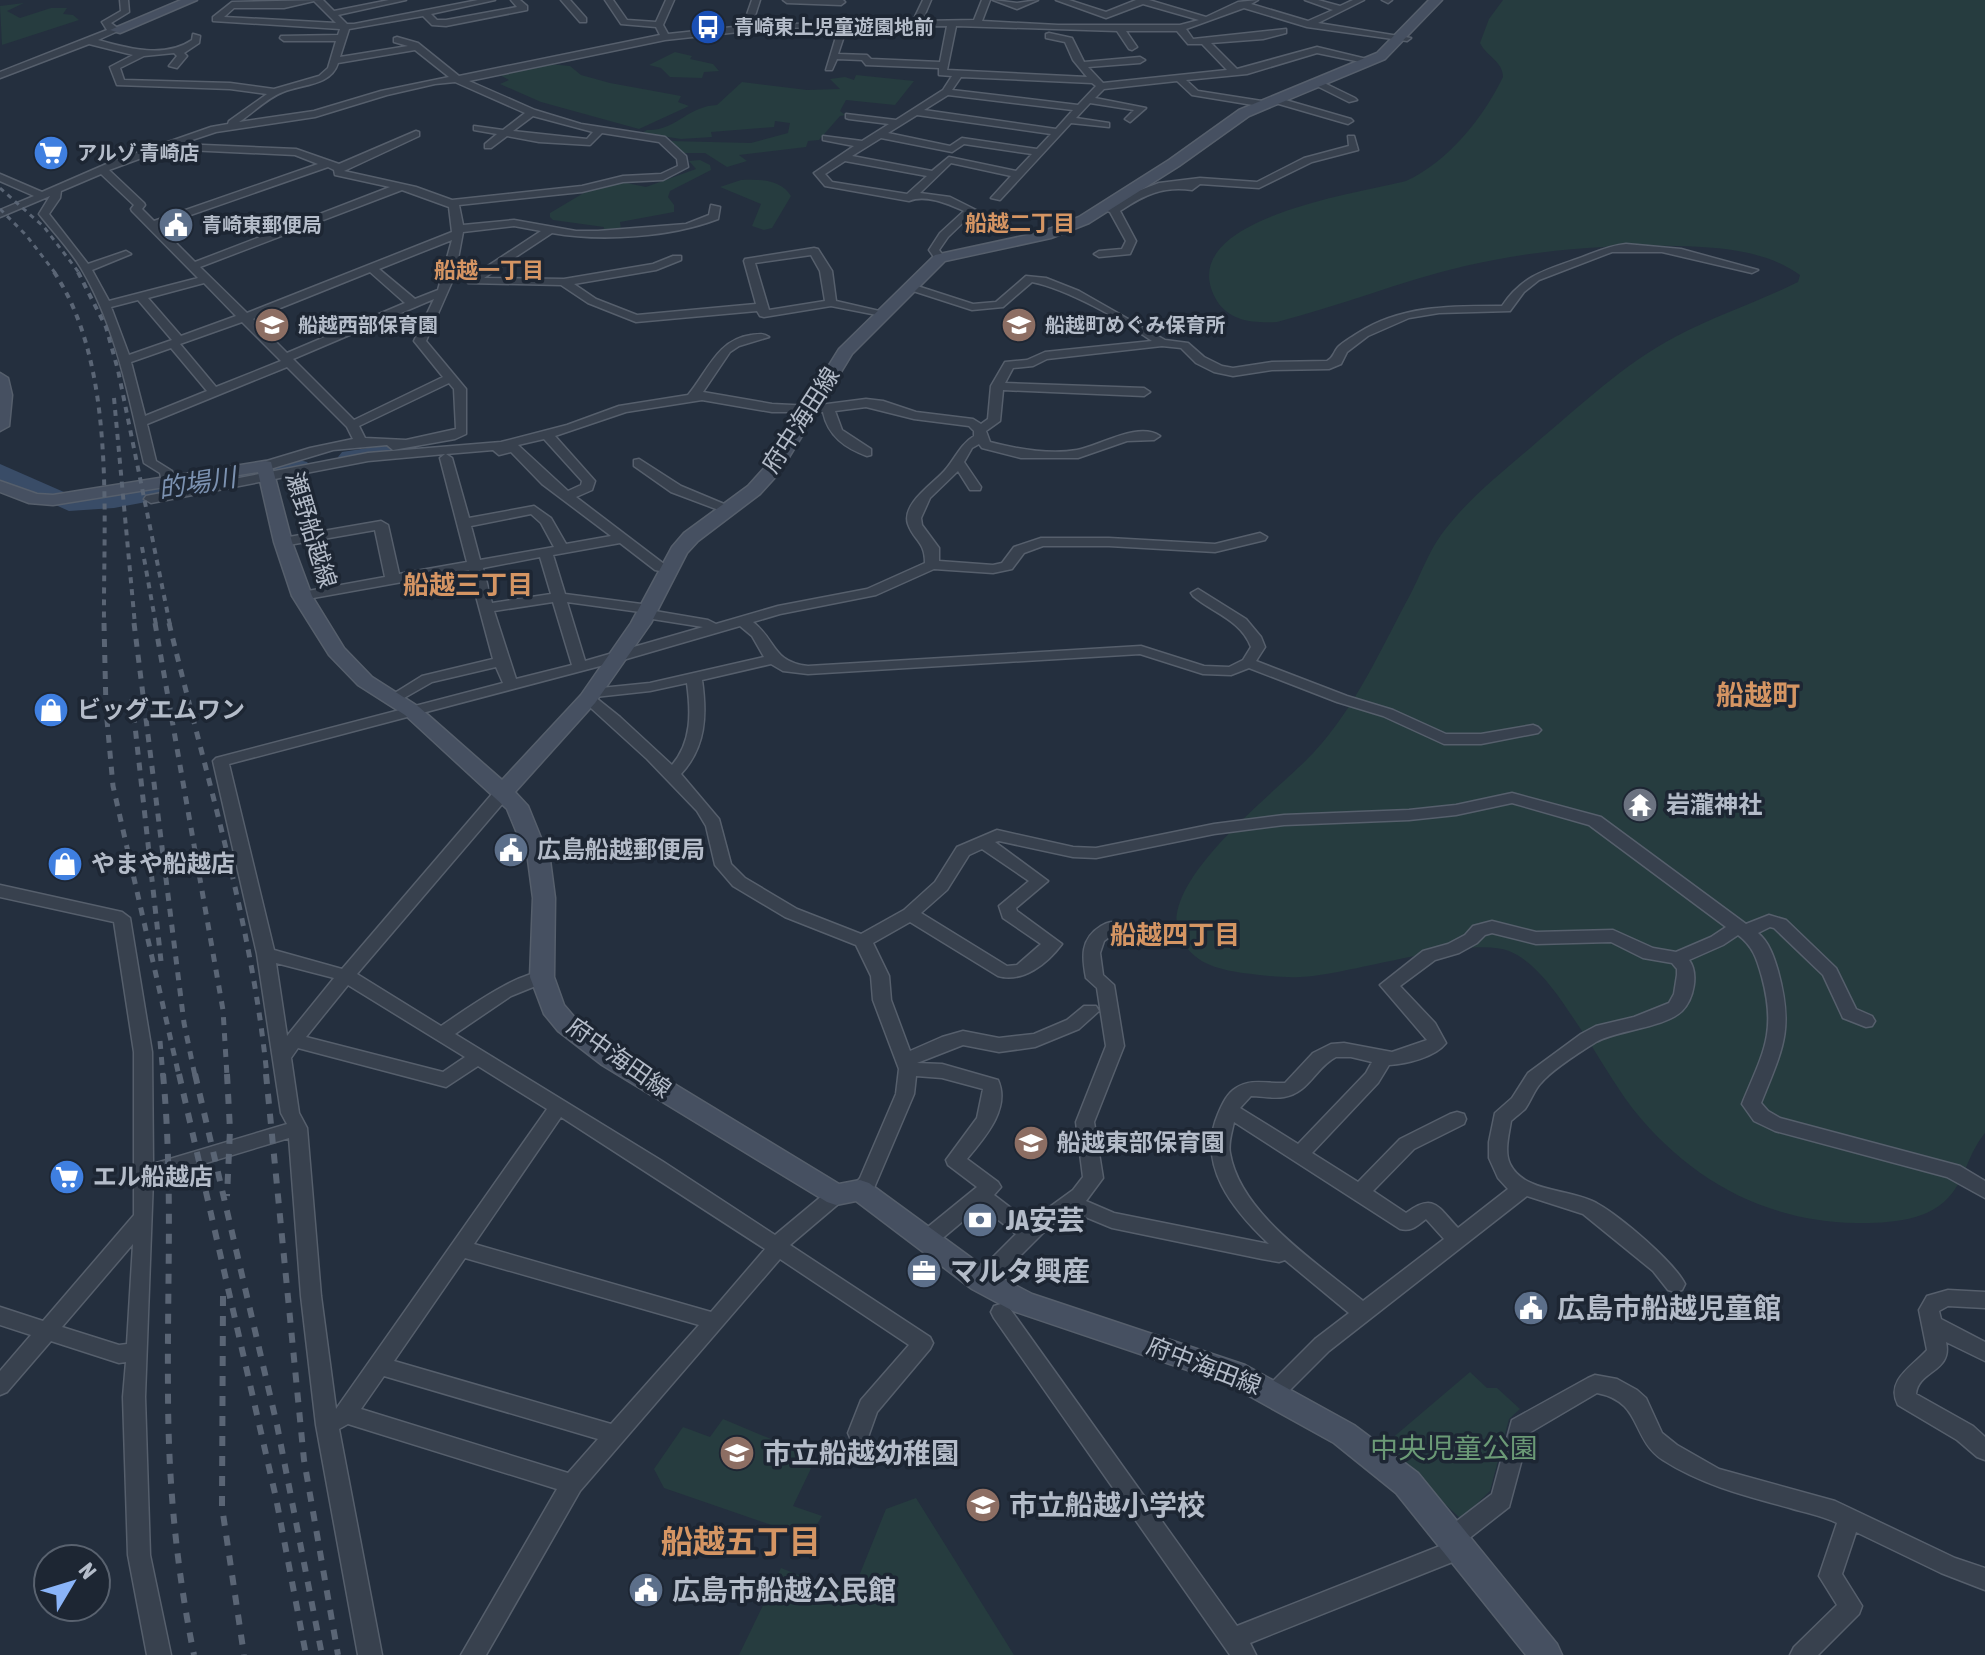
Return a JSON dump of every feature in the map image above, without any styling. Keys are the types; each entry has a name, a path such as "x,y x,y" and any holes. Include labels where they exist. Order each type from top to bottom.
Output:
{"main road":[{"path":"116,30 191,0"},
{"path":"1400,40 1436,0"},
{"path":"940,258 1046,235 1109,209 1244,113 1381,56 1447,0"},
{"name":"府中海田線","path":"940,258 845,352 821,410 774,468 754,490 691,537 647,612 590,696 504,791 517,806 539,860 544,898 542,977 553,1008 567,1025 611,1058 848,1192 982,1281 1023,1303 1235,1374 1344,1434 1407,1483 1458,1542 1546,1655"},
{"path":"0,378 4,395 0,426"},
{"name":"瀬野船越線","path":"0,486 35,499 53,500 168,482 266,472 283,542 302,596 336,651 365,681 412,711 504,791"}],"street":[{"path":"116,30 109,28 106,22 125,12 124,0"},
{"path":"311,0 284,5 232,5 216,19 345,27 491,0"},
{"path":"318,0 345,27"},
{"path":"331,14 402,0"},
{"path":"425,13 435,23 446,23 524,8 515,0"},
{"path":"565,0 583,20"},
{"path":"609,0 624,22 659,25"},
{"path":"659,25 670,0"},
{"path":"747,27 756,0"},
{"path":"787,0 841,2"},
{"path":"917,23 927,0"},
{"path":"977,23 986,0"},
{"path":"997,0 1017,6 1034,0"},
{"path":"1060,0 1106,15 1142,0 1207,20"},
{"path":"1227,0 1307,24 1400,40"},
{"path":"0,214 158,147 227,126 315,114 384,93 665,37 747,27 844,24 977,23 1121,30 1180,28 1254,0"},
{"path":"1309,0 1340,9"},
{"path":"1307,24 1360,0"},
{"path":"952,23 942,73 957,75 1098,83 1180,79 1267,66 1317,50 1370,61"},
{"path":"829,68 844,24"},
{"path":"659,25 665,37"},
{"path":"328,72 345,27"},
{"path":"1045,27 1049,36 1069,40 1081,65 1098,83"},
{"path":"1180,28 1191,42 1263,36 1283,31"},
{"path":"0,75 116,30"},
{"path":"1121,30 1132,47"},
{"path":"177,51 190,46 196,41 196,36"},
{"path":"284,38 341,38"},
{"path":"158,147 296,152 333,166 339,173 422,191 451,203 582,189 623,179 663,177 683,167 682,158 662,139 580,127 532,112 458,80 418,47 397,40"},
{"path":"90,41 141,54 202,50"},
{"path":"1204,41 1234,72"},
{"path":"334,61 418,47"},
{"path":"174,66 182,56 177,51"},
{"path":"141,54 115,67 120,83 230,86 275,92"},
{"path":"833,56 867,58 866,62 944,65"},
{"path":"227,126 275,92 306,84 328,72 393,59"},
{"path":"1081,65 1140,60"},
{"path":"957,75 946,92 819,173 829,184 909,198 949,160 1018,174"},
{"path":"1180,79 1195,93 1270,102 1348,121"},
{"path":"996,198 1084,104 1098,83"},
{"path":"1318,83 1352,100"},
{"path":"946,92 1141,108 1130,119"},
{"path":"488,146 532,112"},
{"path":"917,112 1058,132"},
{"path":"849,116 900,123"},
{"path":"1069,120 1106,125"},
{"path":"477,128 590,142 600,130"},
{"path":"152,225 333,166 416,134"},
{"path":"882,135 952,149 962,141 1039,152"},
{"path":"826,138 865,145"},
{"path":"1183,185 1200,181 1259,185 1308,160 1354,148 1351,138"},
{"path":"844,158 934,174"},
{"path":"103,170 140,205 136,209 352,425 361,442"},
{"path":"0,177 43,196"},
{"path":"1099,254 1126,252 1131,241 1109,209 1151,187 1165,184 1205,191"},
{"path":"193,266 400,187"},
{"path":"56,191 44,214 74,247 107,305 127,360 150,463 166,471 168,482"},
{"path":"912,195 946,199 971,210 944,235 934,250 940,258"},
{"path":"151,499 266,472 409,448 462,431 460,389 420,341 456,256 457,212 451,203"},
{"path":"127,360 372,268 458,231 514,223 598,234 688,227 714,217 715,207"},
{"path":"473,281 551,229"},
{"path":"932,565 932,548 914,518 924,496 951,472 967,446 994,421 997,386 1009,365 1029,363 1045,356 1162,343 1184,345 1200,360 1233,372 1272,366 1329,365 1337,361 1342,350 1364,334 1406,315 1439,310 1506,309 1514,295 1541,274 1612,249 1680,252 1752,270"},
{"path":"831,303 826,271 814,251 749,261 764,314 831,303 882,313"},
{"path":"87,268 126,254"},
{"path":"140,422 287,360 444,287 473,281 564,282 656,267 677,258"},
{"path":"372,268 413,304"},
{"path":"911,287 972,307 999,305 1030,278 1052,282 1149,331 1162,343"},
{"path":"107,305 206,279"},
{"path":"564,282 592,301 636,319 762,307"},
{"path":"140,296 214,392"},
{"path":"692,398 706,383 708,370 730,347 737,341 763,337"},
{"path":"352,425 452,377"},
{"path":"997,386 1144,392"},
{"path":"266,472 279,460 361,442 409,448 472,450 547,434 623,409 702,396 772,408 821,410 866,403 883,405 914,415 973,423 986,445 1021,454 1078,454 1126,437 1154,436"},
{"path":"821,410 839,437 867,452"},
{"path":"547,434 589,481 587,487 569,495"},
{"path":"409,448 446,458 513,447 547,481 660,567 670,569"},
{"path":"446,458 501,661 511,685"},
{"path":"957,461 975,487"},
{"path":"639,463 676,489 729,509"},
{"path":"463,523 534,510 546,521 562,549"},
{"path":"283,542 381,525 393,580"},
{"path":"370,1655 337,1420 311,1296 298,1128 290,1113 266,954 221,761 618,657 741,620 871,592 932,565 993,569 1007,566 1019,550 1041,542 1215,548 1260,537"},
{"path":"302,596 624,538"},
{"path":"545,552 580,667"},
{"path":"741,620 758,633 773,659 788,668 808,670 1141,650 1212,671 1231,671 1248,663 1258,647 1250,628 1214,607 1198,593"},
{"path":"487,608 558,597 708,624 714,629"},
{"path":"590,696 694,678 773,659"},
{"path":"392,699 427,679 501,661"},
{"path":"1248,663 1388,713 1444,739 1481,739 1533,730"},
{"path":"671,775 691,749 696,735 698,711 694,678"},
{"path":"473,1655 572,1484 781,1241 848,1192 867,1183 905,1094 907,1064 882,1000 880,976 863,941 757,896 739,882 720,862 717,831 711,819 590,696"},
{"path":"282,1056 504,791"},
{"path":"863,941 910,914 941,886 963,851 997,835 1073,852 1096,853 1270,821 1409,815 1456,810 1512,798 1595,821 1741,929 1763,950 1781,1015 1776,1043 1751,1104 1761,1116 1775,1124 1953,1171 1985,1190"},
{"path":"910,914 1004,972 1021,971 1053,944 1009,914 1007,906 1040,881 982,841"},
{"path":"0,891 122,918 143,1052 144,1217 134,1397 139,1555 159,1655"},
{"path":"1363,1313 1330,1282 1283,1249 1226,1178 1218,1155 1222,1128 1243,1092 1276,1092 1300,1083 1323,1055 1335,1049 1397,1058 1437,1043 1429,1028 1389,985 1429,955 1453,949 1471,939 1479,930 1492,927 1536,938 1564,940 1613,936 1649,954 1677,958 1741,929 1769,921 1780,924 1830,972 1849,1013 1866,1021"},
{"path":"982,1281 1056,1210 1070,1203 1093,1178 1085,1122 1115,1046 1105,985 1095,978 1090,950 1097,936 1114,927"},
{"path":"266,954 347,976 559,1106 923,1343 868,1407 859,1433"},
{"path":"1521,1190 1500,1170 1497,1150 1502,1118 1519,1103 1534,1078 1587,1039 1675,1007 1683,994 1686,975 1685,967 1677,958"},
{"path":"443,1033 505,992 542,977"},
{"path":"907,1064 959,1038 969,1037 1002,1046 1060,1032 1090,1011"},
{"path":"295,1041 446,1080 479,1056"},
{"path":"1300,1154 1372,1078 1384,1058"},
{"path":"907,1064 992,1085 987,1119 977,1137 955,1160 991,1187 925,1241"},
{"path":"337,1420 380,1366 559,1106"},
{"path":"1230,1111 1407,1223 1427,1208 1458,1240"},
{"path":"1360,1192 1407,1144 1457,1119"},
{"path":"145,1174 298,1128"},
{"path":"1274,1393 1322,1345 1527,1188 1590,1208 1660,1265 1675,1284"},
{"path":"981,1196 1030,1234"},
{"path":"1070,1203 1112,1220 1279,1254 1283,1249"},
{"path":"0,1386 144,1217"},
{"path":"459,1248 713,1321"},
{"path":"1985,1300 1948,1298 1934,1302 1929,1310 1938,1352 1929,1364 1911,1374 1904,1391 1905,1399 1965,1433 1985,1450"},
{"path":"1001,1312 1238,1647 1458,1542 1501,1500 1520,1427 1595,1384 1617,1388 1630,1396 1639,1405 1654,1439 1669,1452 1714,1477 1812,1503 1949,1566 1985,1579"},
{"path":"0,1316 119,1354 137,1351"},
{"path":"1933,1325 1985,1352"},
{"path":"380,1366 614,1434"},
{"path":"337,1420 572,1484"},
{"path":"1802,1655 1851,1606 1830,1576 1850,1519"}],"green space":[{"path":"1503,0 1985,0 1985,1133 1953,1192 1944,1202 1922,1215 1882,1222 1822,1220 1760,1205 1704,1176 1655,1134 1633,1109 1549,985 1530,965 1509,951 1490,947 1466,948 1322,975 1286,977 1215,967 1192,953 1180,937 1177,915 1185,890 1202,864 1250,812 1315,751 1343,716 1436,542 1462,509 1587,400 1638,360 1690,329 1798,282 1800,275 1786,267 1741,252 1709,247 1597,247 1544,252 1465,266 1277,322 1244,320 1222,308 1209,273 1219,249 1243,230 1313,203 1406,181 1436,162 1463,137 1503,77 1500,67 1480,43 1489,19"},
{"path":"24,3 7,11 20,18 51,8 67,8 63,14 73,15 79,20 2,45 0,6"},
{"path":"675,52 713,64 719,71 704,72 702,78 670,77 661,68 649,65"},
{"path":"548,64 570,66 581,75 610,83 681,96 678,102 689,106 639,129 541,102 500,84 509,80 498,74"},
{"path":"856,75 914,81 895,105 846,100 840,111 845,115 840,116 819,140 808,141 806,147 739,155 747,161 727,167 705,153 681,153 670,141 751,143 788,133 790,123 775,121 774,127 711,132 712,137 681,139 642,133 665,127 707,106 717,105 742,82 807,90 840,89 830,79 845,77 854,80"},
{"path":"700,160 710,165 711,170 670,191 668,197 674,205 674,212 620,222 621,229 603,231 604,227 553,220 550,217 550,213 587,191 622,182 646,187 696,169 689,161"},
{"path":"741,180 776,183 791,196 772,228 764,230 752,226 761,204 720,187"},
{"name":"中央児童公園","path":"1470,1372 1487,1388 1497,1388 1520,1409 1509,1419 1490,1491 1461,1519 1383,1446"},
{"path":"723,1419 816,1458 793,1506 822,1516 809,1538 664,1488 654,1469 683,1427 710,1437"},
{"path":"916,1498 1014,1655 739,1655 781,1568 851,1596 886,1509"}],"waterway":[{"name":"的場川","path":"350,457 400,450"},
{"name":"的場川","path":"0,471 69,504 114,501 299,467"}],"railway":[{"path":"0,188 44,227 80,274"},
{"path":"0,209 26,235 56,274"},
{"path":"54,272 74,310 88,351 97,396 104,490 104,623"},
{"path":"78,272 106,327 118,370 170,625"},
{"path":"114,398 135,625"},
{"path":"142,547 156,625"},
{"path":"104,623 106,709 113,786 179,1076"},
{"path":"134,623 184,1023 195,1076"},
{"path":"155,623 223,1010 227,1076"},
{"path":"169,623 239,905 267,1076"},
{"path":"132,699 161,961"},
{"path":"160,1041 163,1076"},
{"path":"163,1074 169,1192 170,1457 174,1523 194,1655"},
{"path":"179,1074 276,1498 306,1655"},
{"path":"195,1074 277,1425 322,1655"},
{"path":"227,1074 230,1130 227,1196"},
{"path":"266,1074 304,1460 338,1655"},
{"path":"223,1296 222,1507 244,1655"}],"place":[{"name":"青崎東上児童遊園地前","path":"708,27"},
{"name":"アルゾ 青崎店","path":"51,153"},
{"name":"青崎東郵便局","path":"176,225"},
{"name":"船越西部保育園","path":"272,325"},
{"name":"船越町めぐみ保育所","path":"1019,325"},
{"name":"ビッグエムワン","path":"51,710"},
{"name":"岩瀧神社","path":"1640,805"},
{"name":"広島船越郵便局","path":"511,850"},
{"name":"やまや船越店","path":"65,864"},
{"name":"船越東部保育園","path":"1031,1143"},
{"name":"エル船越店","path":"67,1177"},
{"name":"JA安芸","path":"980,1220"},
{"name":"マルタ興産","path":"924,1271"},
{"name":"広島市船越児童館","path":"1531,1308"},
{"name":"市立船越幼稚園","path":"737,1453"},
{"name":"市立船越小学校","path":"983,1505"},
{"name":"広島市船越公民館","path":"646,1590"}],"district":[{"name":"船越二丁目","path":"1020,223"},
{"name":"船越一丁目","path":"489,270"},
{"name":"船越三丁目","path":"468,585"},
{"name":"船越町","path":"1758,695"},
{"name":"船越四丁目","path":"1175,935"},
{"name":"船越五丁目","path":"741,1542"}]}
